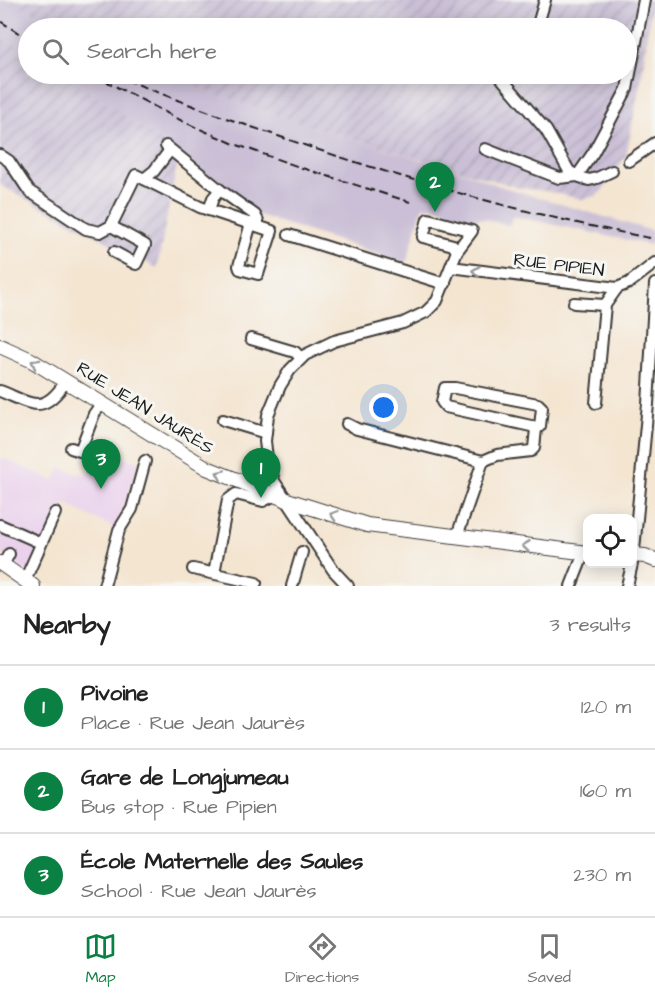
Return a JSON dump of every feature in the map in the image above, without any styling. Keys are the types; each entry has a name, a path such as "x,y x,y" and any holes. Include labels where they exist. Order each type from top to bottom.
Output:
{"main road":[{"name":"RUE JEAN JAURÈS","path":"0,346 31,360 207,468 281,497 367,525 583,553"},
{"path":"637,557 645,556 655,560"},
{"path":"4,560 29,583"}],"street":[{"path":"540,18 545,0"},
{"path":"637,37 644,0"},
{"path":"507,84 546,130 569,171 589,180 612,171"},
{"path":"578,176 593,153 628,84"},
{"path":"629,161 655,143"},
{"path":"0,155 9,160 29,191 86,229 100,232 111,226 136,175 144,179 209,210 254,224 255,215 168,148 154,171 144,179"},
{"path":"485,149 559,178 578,176"},
{"path":"209,210 213,198 220,190"},
{"path":"348,586 333,570 281,497 267,458 268,415 278,401 290,372 305,355 334,341 403,323 419,316 432,306 443,288 457,251 472,231 428,219 419,236 453,246 457,251"},
{"path":"111,226 145,246 136,264 114,252"},
{"path":"289,235 443,288"},
{"name":"RUE PIPIEN","path":"451,267 617,288 629,283 655,263"},
{"path":"596,403 605,305 617,288"},
{"path":"637,526 652,405 655,291"},
{"path":"574,303 605,305"},
{"path":"247,338 296,352 302,358"},
{"path":"0,391 31,403 45,404 53,399 66,381"},
{"path":"347,424 357,429 483,461 497,455 531,452 534,448 542,408 538,404 448,387 443,392 442,402 446,407 536,429"},
{"path":"71,448 80,451 94,414 102,403"},
{"path":"223,420 266,434"},
{"path":"104,586 119,530 132,509 145,461"},
{"path":"457,536 483,461"},
{"path":"214,573 228,500 236,494 263,501 281,497"},
{"path":"29,583 41,543 55,513"},
{"path":"0,525 41,543"},
{"path":"292,586 302,552"},
{"path":"571,586 583,560"},
{"path":"627,586 631,568"},
{"path":"193,569 256,583"}],"shaded area":[{"path":"0,0 9,0 43,18 18,18 18,47 0,37"},
{"path":"9,0 652,0 642,74 626,156 602,191 596,196 582,199 520,188 303,124 185,84 637,84 637,18 43,18"},
{"path":"0,37 18,47 18,84 80,84 179,154 157,268 0,185"},
{"path":"80,84 185,84 303,124 652,231 651,245 513,216 509,225 423,206 406,263 258,215 179,154"},
{"path":"99,450 139,462 116,529 66,504 74,484 33,576 0,553 0,459 4,458 54,481 61,467 78,475 87,473"}],"railway":[{"path":"0,21 18,33"},
{"path":"111,84 184,122 232,143 410,202"},
{"path":"137,84 236,122 418,181 559,219 655,239"}],"place":[{"name":"Gare de Longjumeau","path":"435,212"},
{"name":"École Maternelle des Saules","path":"101,489"},
{"name":"Pivoine","path":"261,498"}]}
